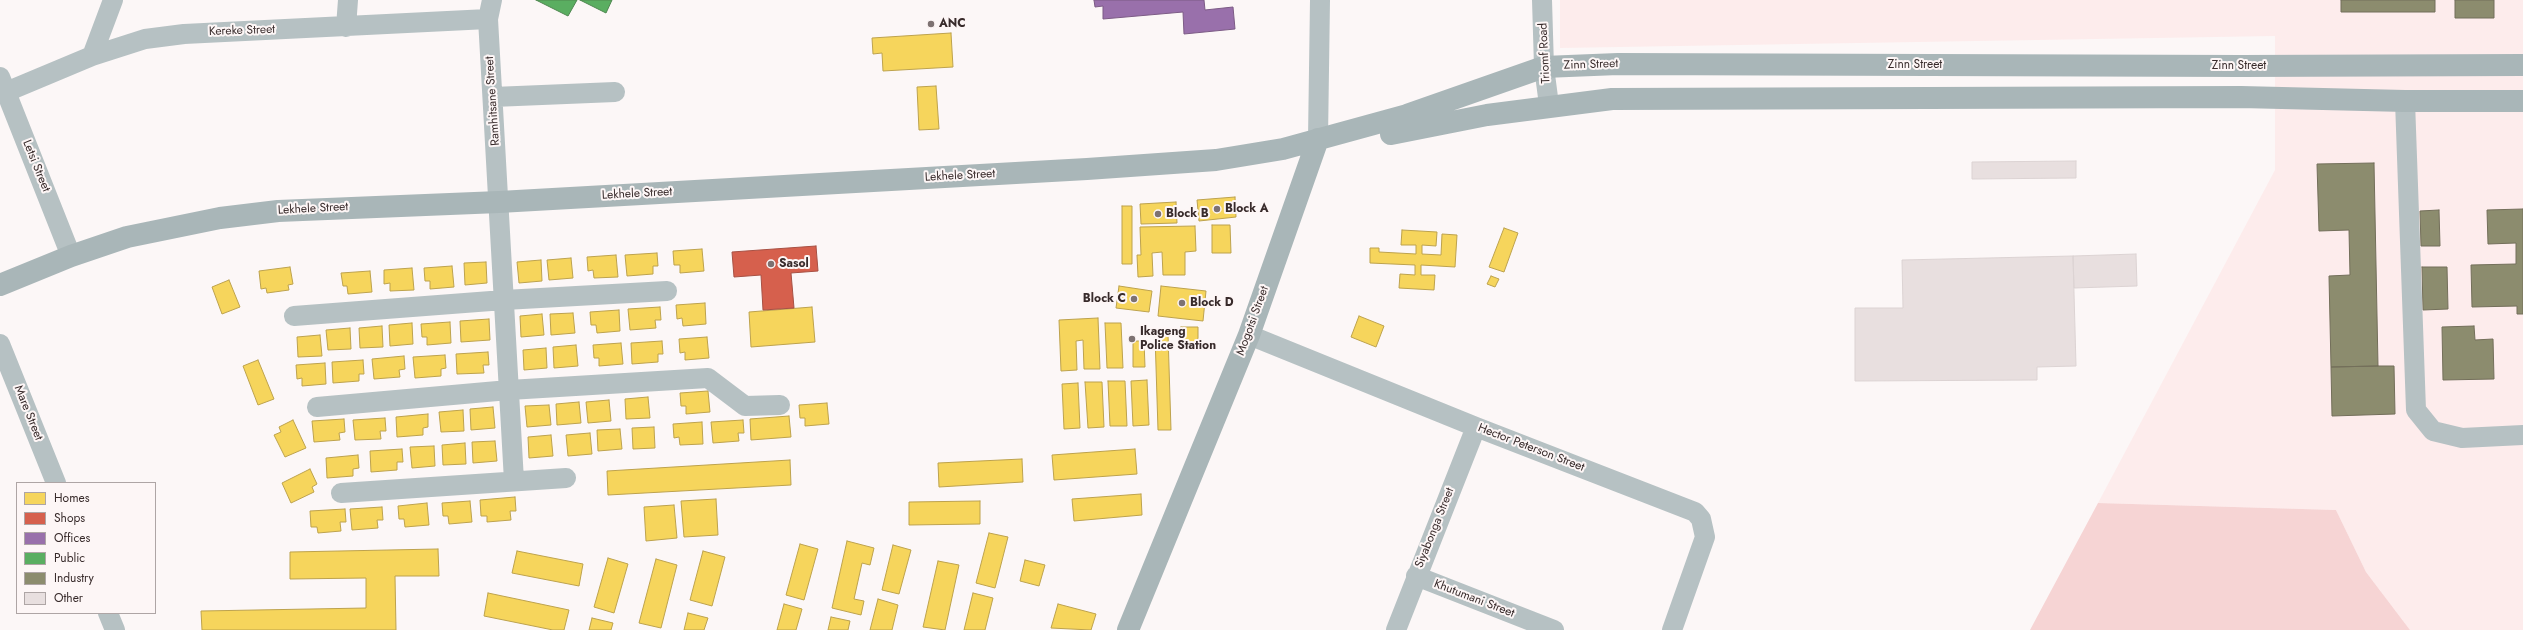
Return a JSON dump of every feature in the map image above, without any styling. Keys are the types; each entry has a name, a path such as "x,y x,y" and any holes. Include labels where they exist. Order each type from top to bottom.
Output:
{"street":[{"path":"92,56 113,0"},
{"path":"346,27 348,0"},
{"name":"Mogotsi Street","path":"1128,630 1249,335 1315,144 1320,0"},
{"name":"Triomf Road","path":"1542,0 1544,67 1549,106"},
{"name":"Kereke Street","path":"3,84 145,39 184,34 346,27 490,9"},
{"name":"Ramhitsane Street","path":"490,9 493,97 514,482"},
{"name":"Zinn Street","path":"1315,144 1422,110 1544,67 1618,64 2241,66 2523,65"},
{"name":"Letsi Street","path":"3,84 71,256"},
{"path":"493,97 615,92"},
{"path":"1315,144 1456,120 1549,106 1612,99 2241,97 2405,101 2523,101"},
{"path":"2405,101 2416,410 2433,431 2462,438 2523,435"},
{"name":"Lekhele Street","path":"0,285 71,256 127,237 220,218 338,208 499,202 1087,169 1216,160 1315,144"},
{"path":"294,316 504,300 667,291"},
{"name":"Hector Peterson Street","path":"1249,335 1476,427 1685,506 1695,512 1702,519 1705,537 1697,565 1672,630"},
{"name":"Mare Street","path":"0,344 56,482"},
{"path":"317,407 509,390 708,378 745,406 780,405"},
{"name":"Siyabonga Street","path":"1396,630 1476,427"},
{"path":"340,493 566,478"},
{"name":"Khutumani Street","path":"1416,576 1554,630"},
{"path":"108,614 115,630"}],"shaded area":[{"path":"1560,0 2523,0 2523,630 2410,630 2366,572 2336,510 2098,503 2275,170 2275,36 1560,48"},
{"path":"2098,503 2336,510 2366,572 2410,630 2030,630"}],"building: Homes":[{"path":"951,33 953,67 883,71 882,53 873,54 872,38"},
{"path":"936,86 939,129 919,130 917,87"},
{"name":"Block A","path":"1235,197 1236,217 1199,221 1197,200"},
{"name":"Block B","path":"1176,202 1177,223 1141,224 1140,204"},
{"path":"1122,206 1132,206 1132,264 1122,264"},
{"path":"1212,225 1230,225 1231,253 1212,253"},
{"path":"1195,226 1196,251 1185,252 1185,275 1163,275 1162,252 1152,253 1153,276 1138,277 1137,255 1141,255 1140,227"},
{"path":"1504,228 1518,233 1504,272 1489,267"},
{"path":"1402,230 1437,232 1436,246 1422,245 1422,254 1441,255 1442,234 1457,235 1455,267 1421,265 1421,275 1435,275 1434,290 1399,288 1400,274 1415,275 1415,265 1370,263 1370,248 1379,248 1379,252 1416,254 1416,245 1401,245"},
{"path":"702,249 704,271 680,273 680,265 674,265 673,251"},
{"path":"657,253 658,266 653,266 653,274 627,276 625,255"},
{"path":"616,255 618,277 594,278 593,270 588,271 587,257"},
{"path":"571,258 573,278 549,280 547,260"},
{"path":"541,260 542,281 519,283 517,262"},
{"path":"486,262 487,283 465,285 464,263"},
{"path":"452,266 454,287 430,289 430,281 425,281 424,268"},
{"path":"290,267 293,284 288,285 289,290 267,293 266,288 261,289 259,271"},
{"path":"412,268 414,290 390,291 390,283 384,284 384,270"},
{"path":"370,271 372,292 348,294 347,286 343,286 341,273"},
{"path":"1491,276 1499,279 1495,287 1487,284"},
{"path":"229,280 240,307 222,314 212,287"},
{"name":"Block C","path":"1119,286 1152,291 1149,312 1116,308"},
{"name":"Block D","path":"1161,286 1206,291 1203,321 1158,316"},
{"path":"705,303 706,324 683,326 682,318 677,319 676,305"},
{"path":"660,307 661,320 655,320 656,328 630,330 628,309"},
{"path":"812,307 815,342 751,347 749,312"},
{"path":"619,310 620,331 597,333 596,325 591,325 590,312"},
{"path":"573,313 575,333 551,335 550,314"},
{"path":"542,314 544,335 521,337 520,316"},
{"path":"1359,316 1384,326 1376,347 1351,337"},
{"path":"1098,318 1100,369 1084,369 1083,340 1076,341 1077,370 1061,371 1059,320"},
{"path":"489,319 490,340 461,342 460,321"},
{"path":"450,322 451,343 427,345 427,337 422,337 421,324"},
{"path":"412,323 413,344 390,346 389,325"},
{"path":"1105,323 1121,323 1123,368 1107,368"},
{"path":"382,326 383,347 360,348 359,328"},
{"path":"1181,327 1198,327 1198,346 1180,345"},
{"path":"350,328 351,349 328,350 326,330"},
{"path":"1168,334 1171,430 1158,430 1155,335"},
{"path":"320,335 322,356 298,357 297,337"},
{"path":"707,337 709,358 685,360 685,352 680,353 679,339"},
{"path":"662,341 663,354 658,354 658,362 632,364 631,343"},
{"path":"1133,341 1144,341 1145,367 1133,367"},
{"path":"621,343 623,364 599,366 599,358 594,358 593,345"},
{"path":"576,345 578,366 554,368 553,347"},
{"path":"546,348 547,368 524,370 523,350"},
{"path":"488,352 489,365 483,365 484,373 457,374 456,354"},
{"path":"445,355 446,368 441,369 441,376 415,378 413,357"},
{"path":"404,356 405,369 399,370 400,377 374,379 372,359"},
{"path":"258,360 274,399 258,405 243,366"},
{"path":"363,360 364,374 359,374 359,381 333,383 332,362"},
{"path":"325,363 326,384 302,386 302,378 297,379 296,365"},
{"path":"1147,380 1149,425 1133,426 1131,381"},
{"path":"1108,381 1125,381 1127,426 1110,426"},
{"path":"1085,382 1102,382 1104,427 1088,428"},
{"path":"1078,383 1080,428 1064,429 1062,384"},
{"path":"708,391 710,412 686,414 686,406 681,406 680,393"},
{"path":"648,397 650,418 626,419 625,399"},
{"path":"609,400 611,421 588,423 586,402"},
{"path":"579,402 581,423 557,425 556,404"},
{"path":"827,403 829,424 805,426 805,418 800,418 799,405"},
{"path":"549,405 551,425 527,427 525,406"},
{"path":"493,407 495,428 471,430 470,409"},
{"path":"463,410 464,431 441,432 439,412"},
{"path":"428,414 428,427 423,428 423,435 397,437 396,417"},
{"path":"789,416 791,437 751,440 750,419"},
{"path":"385,418 386,431 380,431 381,439 355,440 353,420"},
{"path":"344,419 345,432 339,433 340,440 314,442 312,421"},
{"path":"293,420 306,448 285,457 274,435 281,432 279,427"},
{"path":"743,420 744,433 738,433 739,441 713,443 711,422"},
{"path":"702,422 703,444 680,445 679,437 674,438 673,424"},
{"path":"654,427 655,448 633,449 632,428"},
{"path":"620,429 622,449 598,451 597,430"},
{"path":"590,433 592,454 568,456 566,435"},
{"path":"551,435 553,456 529,458 528,437"},
{"path":"495,441 497,461 473,463 472,442"},
{"path":"465,443 466,464 443,465 442,445"},
{"path":"434,446 435,466 412,468 410,447"},
{"path":"402,449 403,462 397,462 397,470 371,472 370,451"},
{"path":"1135,449 1137,474 1054,480 1052,455"},
{"path":"358,455 359,468 353,469 353,476 327,478 326,458"},
{"path":"1022,459 1023,482 939,487 938,463"},
{"path":"790,460 791,485 608,495 607,471"},
{"path":"310,469 317,484 312,487 314,492 291,503 282,483"},
{"path":"1141,494 1142,515 1074,521 1072,499"},
{"path":"515,497 516,511 510,511 511,520 487,522 487,516 481,516 480,500"},
{"path":"716,499 718,535 684,537 681,501"},
{"path":"470,501 472,522 449,524 448,516 443,516 442,503"},
{"path":"980,501 980,524 909,525 909,502"},
{"path":"427,503 429,525 405,527 404,519 399,519 398,506"},
{"path":"674,505 677,538 646,541 644,507"},
{"path":"382,507 383,520 377,520 378,528 352,530 350,509"},
{"path":"345,509 346,522 340,522 341,531 318,533 317,527 311,527 310,511"},
{"path":"989,533 1008,537 995,588 976,583"},
{"path":"847,541 874,548 870,565 862,563 854,599 864,601 861,615 832,608"},
{"path":"800,544 818,549 804,600 786,595"},
{"path":"893,545 911,550 899,594 882,590"},
{"path":"438,549 439,576 395,576 396,630 202,630 201,611 366,608 366,578 290,579 290,552"},
{"path":"517,551 583,564 579,586 512,573"},
{"path":"703,551 725,557 712,606 690,600"},
{"path":"608,558 628,564 614,613 594,607"},
{"path":"656,559 677,565 661,628 639,623"},
{"path":"1025,560 1045,565 1039,586 1020,581"},
{"path":"938,561 959,565 945,630 923,627"},
{"path":"488,593 569,610 564,630 553,630 484,616"},
{"path":"973,593 993,598 985,630 964,630"},
{"path":"878,599 898,605 892,630 870,630"},
{"path":"784,604 802,609 796,630 777,630"},
{"path":"1058,604 1096,614 1091,630 1051,628"},
{"path":"688,613 708,618 704,630 684,630"},
{"path":"831,617 850,621 848,630 828,630"},
{"path":"592,618 613,623 611,630 589,630"}],"building: Shops":[{"path":"816,246 818,271 791,273 794,308 763,310 761,275 734,277 732,252"}],"building: Offices":[{"path":"1094,0 1204,0 1205,10 1233,7 1235,29 1184,34 1183,12 1103,19 1103,6 1095,7"}],"building: Public":[{"path":"536,0 577,0 568,16"},
{"path":"580,0 612,0 606,13"}],"building: Industry":[{"path":"2341,0 2435,0 2435,12 2341,12"},
{"path":"2455,0 2494,0 2494,18 2455,18"},
{"path":"2374,163 2378,366 2331,367 2329,276 2350,275 2349,230 2319,231 2317,164"},
{"path":"2523,209 2523,314 2517,314 2517,306 2472,307 2471,265 2516,264 2516,243 2488,244 2487,210"},
{"path":"2439,210 2440,246 2421,246 2420,211"},
{"path":"2422,267 2447,267 2448,309 2423,310"},
{"path":"2474,326 2475,340 2493,339 2494,379 2443,380 2442,327"},
{"path":"2394,366 2395,414 2332,416 2331,367"}],"building: Other":[{"path":"2076,161 2076,178 1972,179 1972,162"},
{"path":"2136,254 2137,286 2074,288 2073,256"},
{"path":"2073,256 2076,366 2037,367 2037,380 1855,381 1855,308 1903,308 1902,260"}],"place":[{"name":"ANC","path":"931,24"},
{"name":"Block A","path":"1217,209"},
{"name":"Block B","path":"1158,214"},
{"name":"Sasol","path":"771,264"},
{"name":"Block C","path":"1134,299"},
{"name":"Block D","path":"1182,303"},
{"name":"Ikageng Police Station","path":"1132,339"}]}
